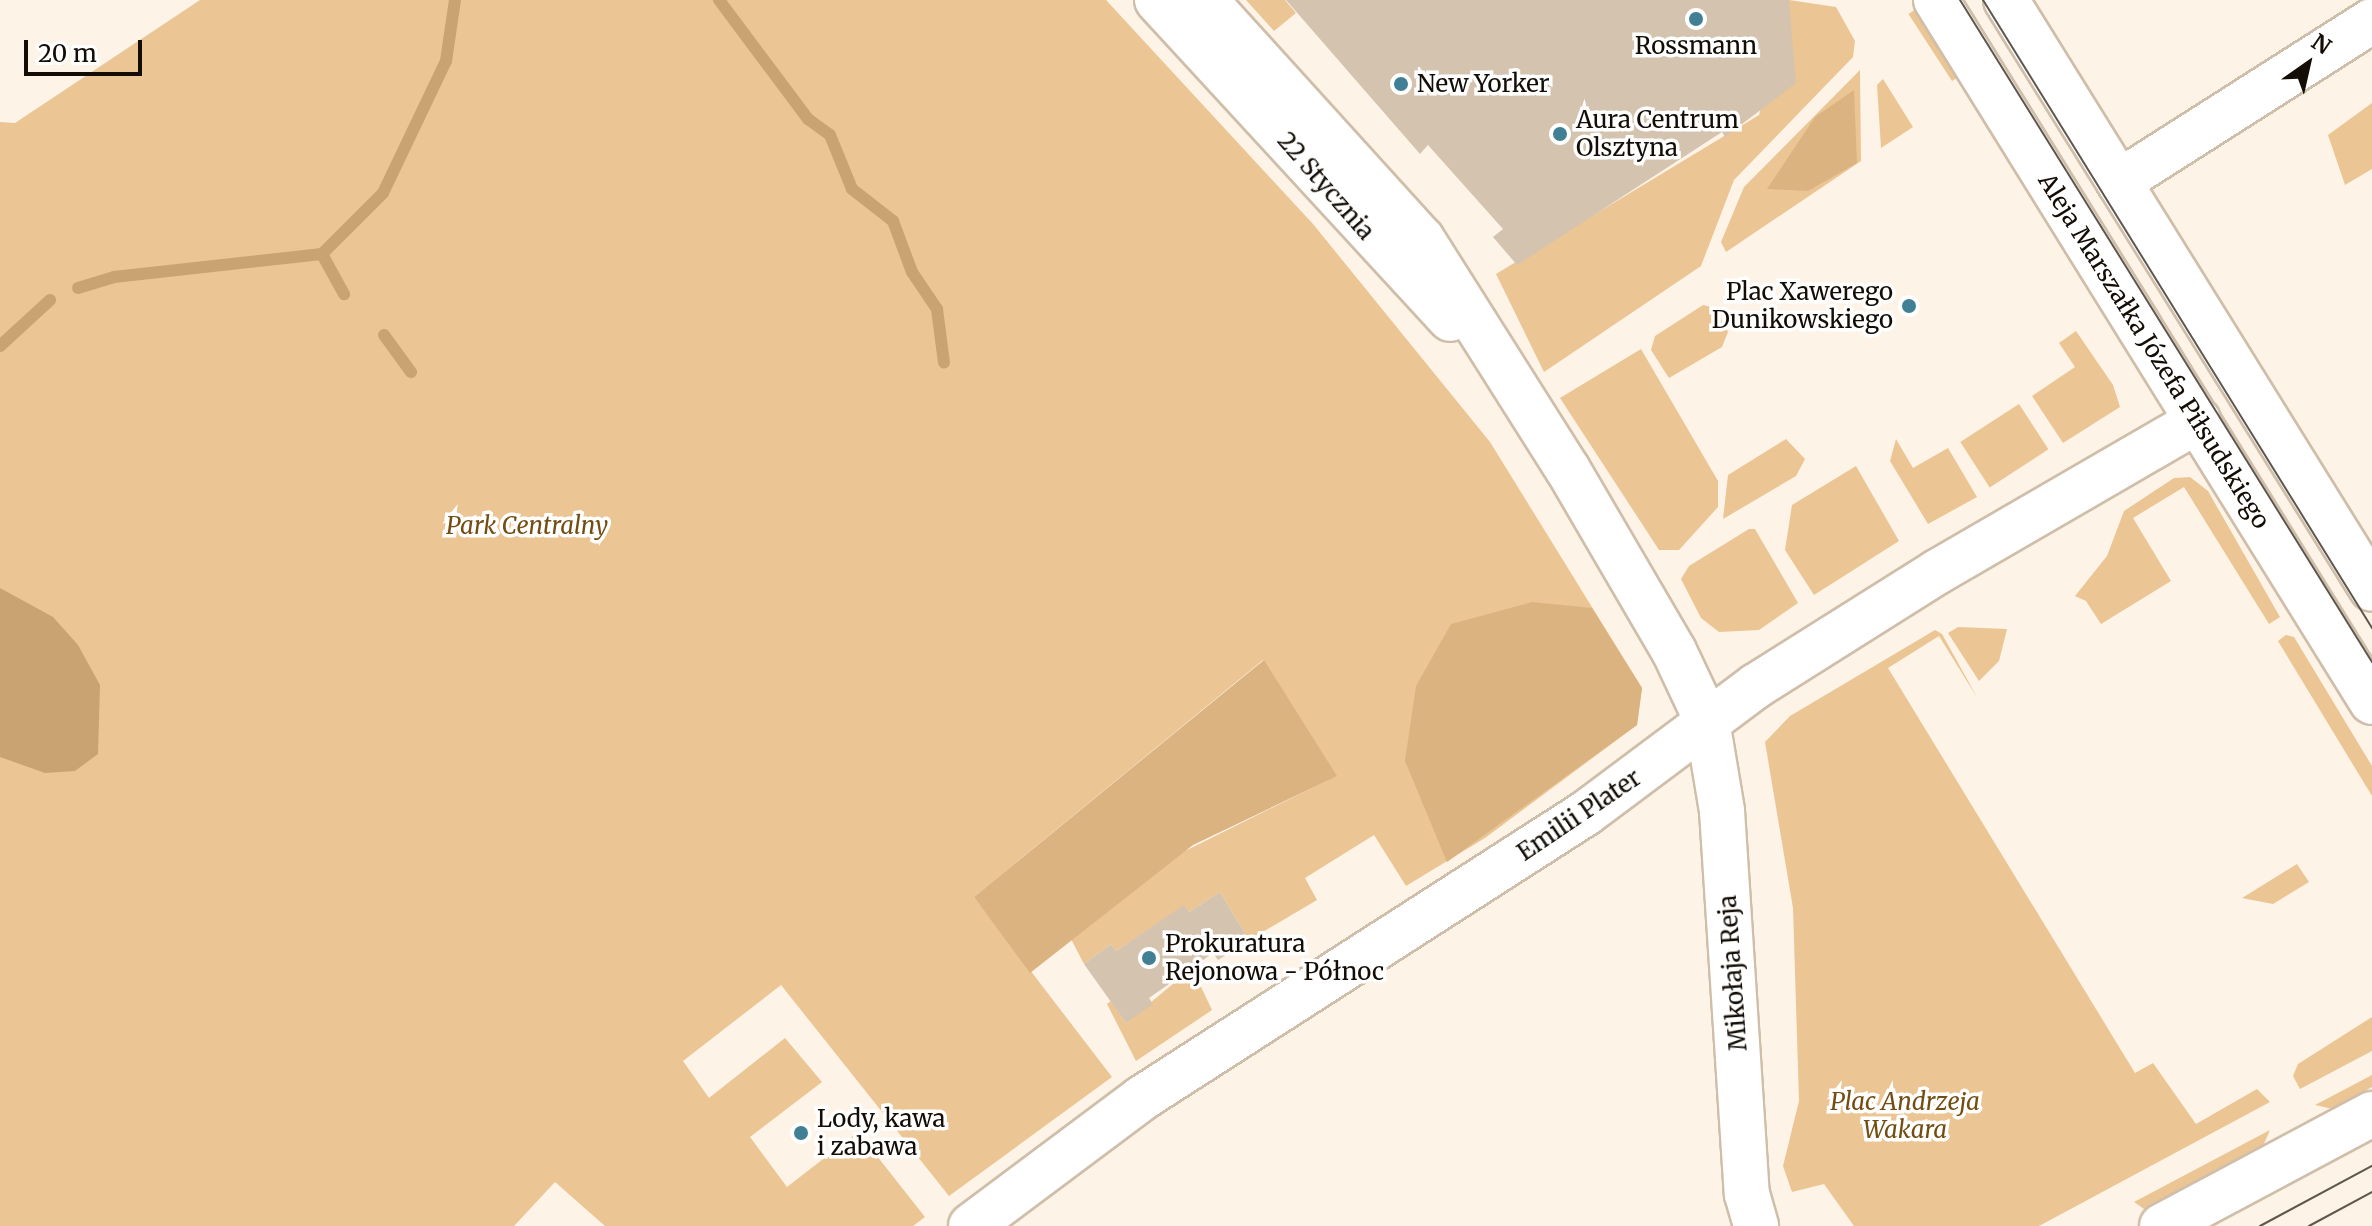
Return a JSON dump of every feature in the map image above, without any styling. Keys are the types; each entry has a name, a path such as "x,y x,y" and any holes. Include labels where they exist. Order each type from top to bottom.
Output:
{"street":[{"name":"22 Stycznia","path":"1157,0 1386,255 1499,368"},
{"name":"22 Stycznia","path":"1205,0 1422,239 1499,368 1567,468 1674,651 1707,721"},
{"name":"Aleja Marszałka Józefa Piłsudskiego","path":"1936,0 2372,702"},
{"path":"2006,0 2372,589"},
{"path":"2068,213 2372,21"},
{"name":"Emilii Plater","path":"971,1226 1142,1098 1586,813 1707,721 1937,572 2198,421"},
{"name":"Mikołaja Reja","path":"1707,721 1722,811 1747,1194 1756,1226"},
{"path":"2162,1226 2372,1114"}],"green space":[{"name":"Park Centralny","path":"200,0 1106,0 1313,224 1490,442 1642,688 1637,725 1485,838 1406,886 1374,835 1305,878 1317,900 1249,940 1220,892 1189,912 1184,906 1116,951 1111,944 1084,964 1071,939 1183,852 1336,776 1263,660 974,897 1112,1077 949,1196 781,985 683,1061 709,1098 785,1038 822,1082 750,1137 787,1187 858,1132 925,1217 913,1226 605,1226 555,1182 514,1226 0,1226 0,122 15,123"},
{"path":"1246,0 1285,0 1296,13 1274,31"},
{"path":"1789,0 1836,7 1855,41 1853,57 1734,180 1701,266 1544,372 1496,274 1759,115"},
{"path":"1916,9 1960,76 1952,81 1908,14"},
{"path":"1860,70 1861,161 1726,252 1721,242 1744,187"},
{"path":"1883,79 1913,127 1881,148 1877,85"},
{"path":"2372,103 2372,169 2345,185 2328,135"},
{"path":"1703,305 1715,308 1728,332 1722,347 1669,378 1651,350 1655,336"},
{"path":"2076,331 2113,385 2120,407 2063,443 2032,396 2075,367 2059,343"},
{"path":"1641,349 1718,481 1718,507 1679,550 1659,550 1560,398"},
{"path":"2019,404 2048,449 1990,487 1960,442"},
{"path":"1786,439 1805,459 1796,476 1723,519 1728,475"},
{"path":"1896,439 1913,468 1948,448 1977,497 1928,524 1890,461"},
{"path":"1856,466 1899,541 1814,595 1785,550 1792,505"},
{"path":"2190,477 2208,491 2280,617 2269,624 2184,487 2133,518 2171,581 2101,624 2086,601 2075,596 2107,556 2124,511 2174,478"},
{"path":"1749,529 1755,529 1798,603 1759,630 1719,632 1701,618 1681,579 1689,566"},
{"path":"1958,627 2007,629 1999,661 1979,681 1948,633"},
{"name":"Plac Andrzeja Wakara","path":"1935,630 1942,634 1978,699 1939,636 1888,668 2135,1073 2153,1063 2196,1124 2257,1089 2270,1102 2039,1226 1854,1226 1824,1184 1792,1192 1783,1166 1799,1101 1793,908 1765,742 1790,716"},
{"path":"2286,635 2294,637 2372,766 2372,796 2278,641"},
{"path":"2297,864 2309,882 2273,904 2242,898"},
{"path":"1192,968 1212,1010 1136,1061 1107,1004 1111,1001 1126,1023"},
{"path":"2372,1017 2372,1051 2300,1089 2293,1076 2298,1064"},
{"path":"2372,1075 2372,1087 2333,1109 2315,1105"},
{"path":"2270,1130 2263,1146 2147,1211 2134,1202"}],"shaded area":[{"path":"1854,90 1857,163 1808,191 1767,189 1815,117"},
{"path":"0,588 53,617 78,645 100,685 98,754 75,771 45,773 0,757"},
{"path":"1532,602 1592,608 1642,688 1637,725 1447,862 1405,761 1416,686 1451,624"},
{"path":"1264,660 1337,776 1193,845 1030,973 974,897"}],"building":[{"name":"Aura Centrum Olsztyna","path":"1286,0 1789,0 1796,83 1725,137 1722,132 1517,265 1493,237 1503,229 1428,145 1420,154"},
{"name":"Prokuratura Rejonowa - Północ","path":"1220,892 1249,940 1218,960 1213,953 1149,998 1153,1004 1126,1023 1084,964 1111,944 1116,951 1184,905 1189,912"}],"waterway":[{"path":"78,288 114,277 322,254 383,193 446,61 455,0"},
{"path":"719,0 808,119 830,135 852,189 893,221 912,272 937,309 944,363"},
{"path":"322,254 344,294"},
{"path":"0,346 50,300"},
{"path":"384,335 411,372"}],"tram line":[{"path":"1960,0 2372,662"},
{"path":"1983,0 2372,628"},
{"path":"2260,1226 2372,1166"},
{"path":"2309,1226 2372,1192"}],"place":[{"name":"Rossmann","path":"1696,19"},
{"name":"New Yorker","path":"1401,84"},
{"name":"Aura Centrum Olsztyna","path":"1560,134"},
{"name":"Plac Xawerego Dunikowskiego","path":"1909,306"},
{"name":"Prokuratura Rejonowa - Północ","path":"1149,958"},
{"name":"Lody, kawa i zabawa","path":"801,1133"}]}
